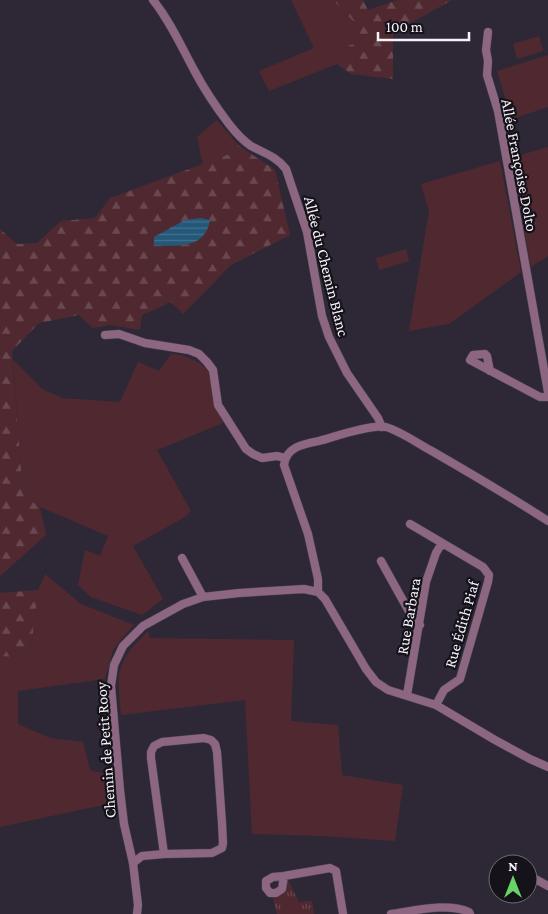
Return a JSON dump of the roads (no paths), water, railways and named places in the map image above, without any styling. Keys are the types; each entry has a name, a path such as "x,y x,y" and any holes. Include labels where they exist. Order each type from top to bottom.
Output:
{"street":[{"name":"Allée du Chemin Blanc","path":"153,0 175,34 205,89 230,125 242,139 281,162 286,169 307,232 322,316 329,336 347,373 375,413 382,427"},
{"name":"Allée Françoise Dolto","path":"488,32 486,50 488,61 487,75 498,111 548,392"},
{"path":"105,336 119,334 145,343 189,350 199,354 213,370 218,405 246,449 262,458 277,456 285,458"},
{"path":"539,345 548,343"},
{"path":"490,371 540,397 548,397"},
{"path":"548,521 386,427 366,429 297,447 285,458 285,470 300,511 314,560 318,579 318,592 325,598 366,669 376,682 388,690 436,705 530,759 548,766"},
{"name":"Rue Édith Piaf","path":"410,524 483,567 489,575 460,678 447,687 436,705"},
{"name":"Rue Barbara","path":"408,695 426,582 436,553 442,543"},
{"path":"182,558 203,597"},
{"path":"381,561 412,615 420,625"},
{"name":"Chemin de Petit Rooy","path":"138,914 133,863 124,824 111,686 114,665 123,646 143,626 183,604 203,597 239,592 304,589 318,592"},
{"path":"133,863 142,856 212,853 222,848 217,752 215,744 211,740 204,738 162,742 154,746 151,752 164,854"},
{"path":"284,876 330,868 336,871 343,914"},
{"path":"391,914 447,908 461,908 470,914"}],"water":[{"path":"201,218 210,220 207,230 196,241 181,245 154,246 154,237 185,220"}]}
